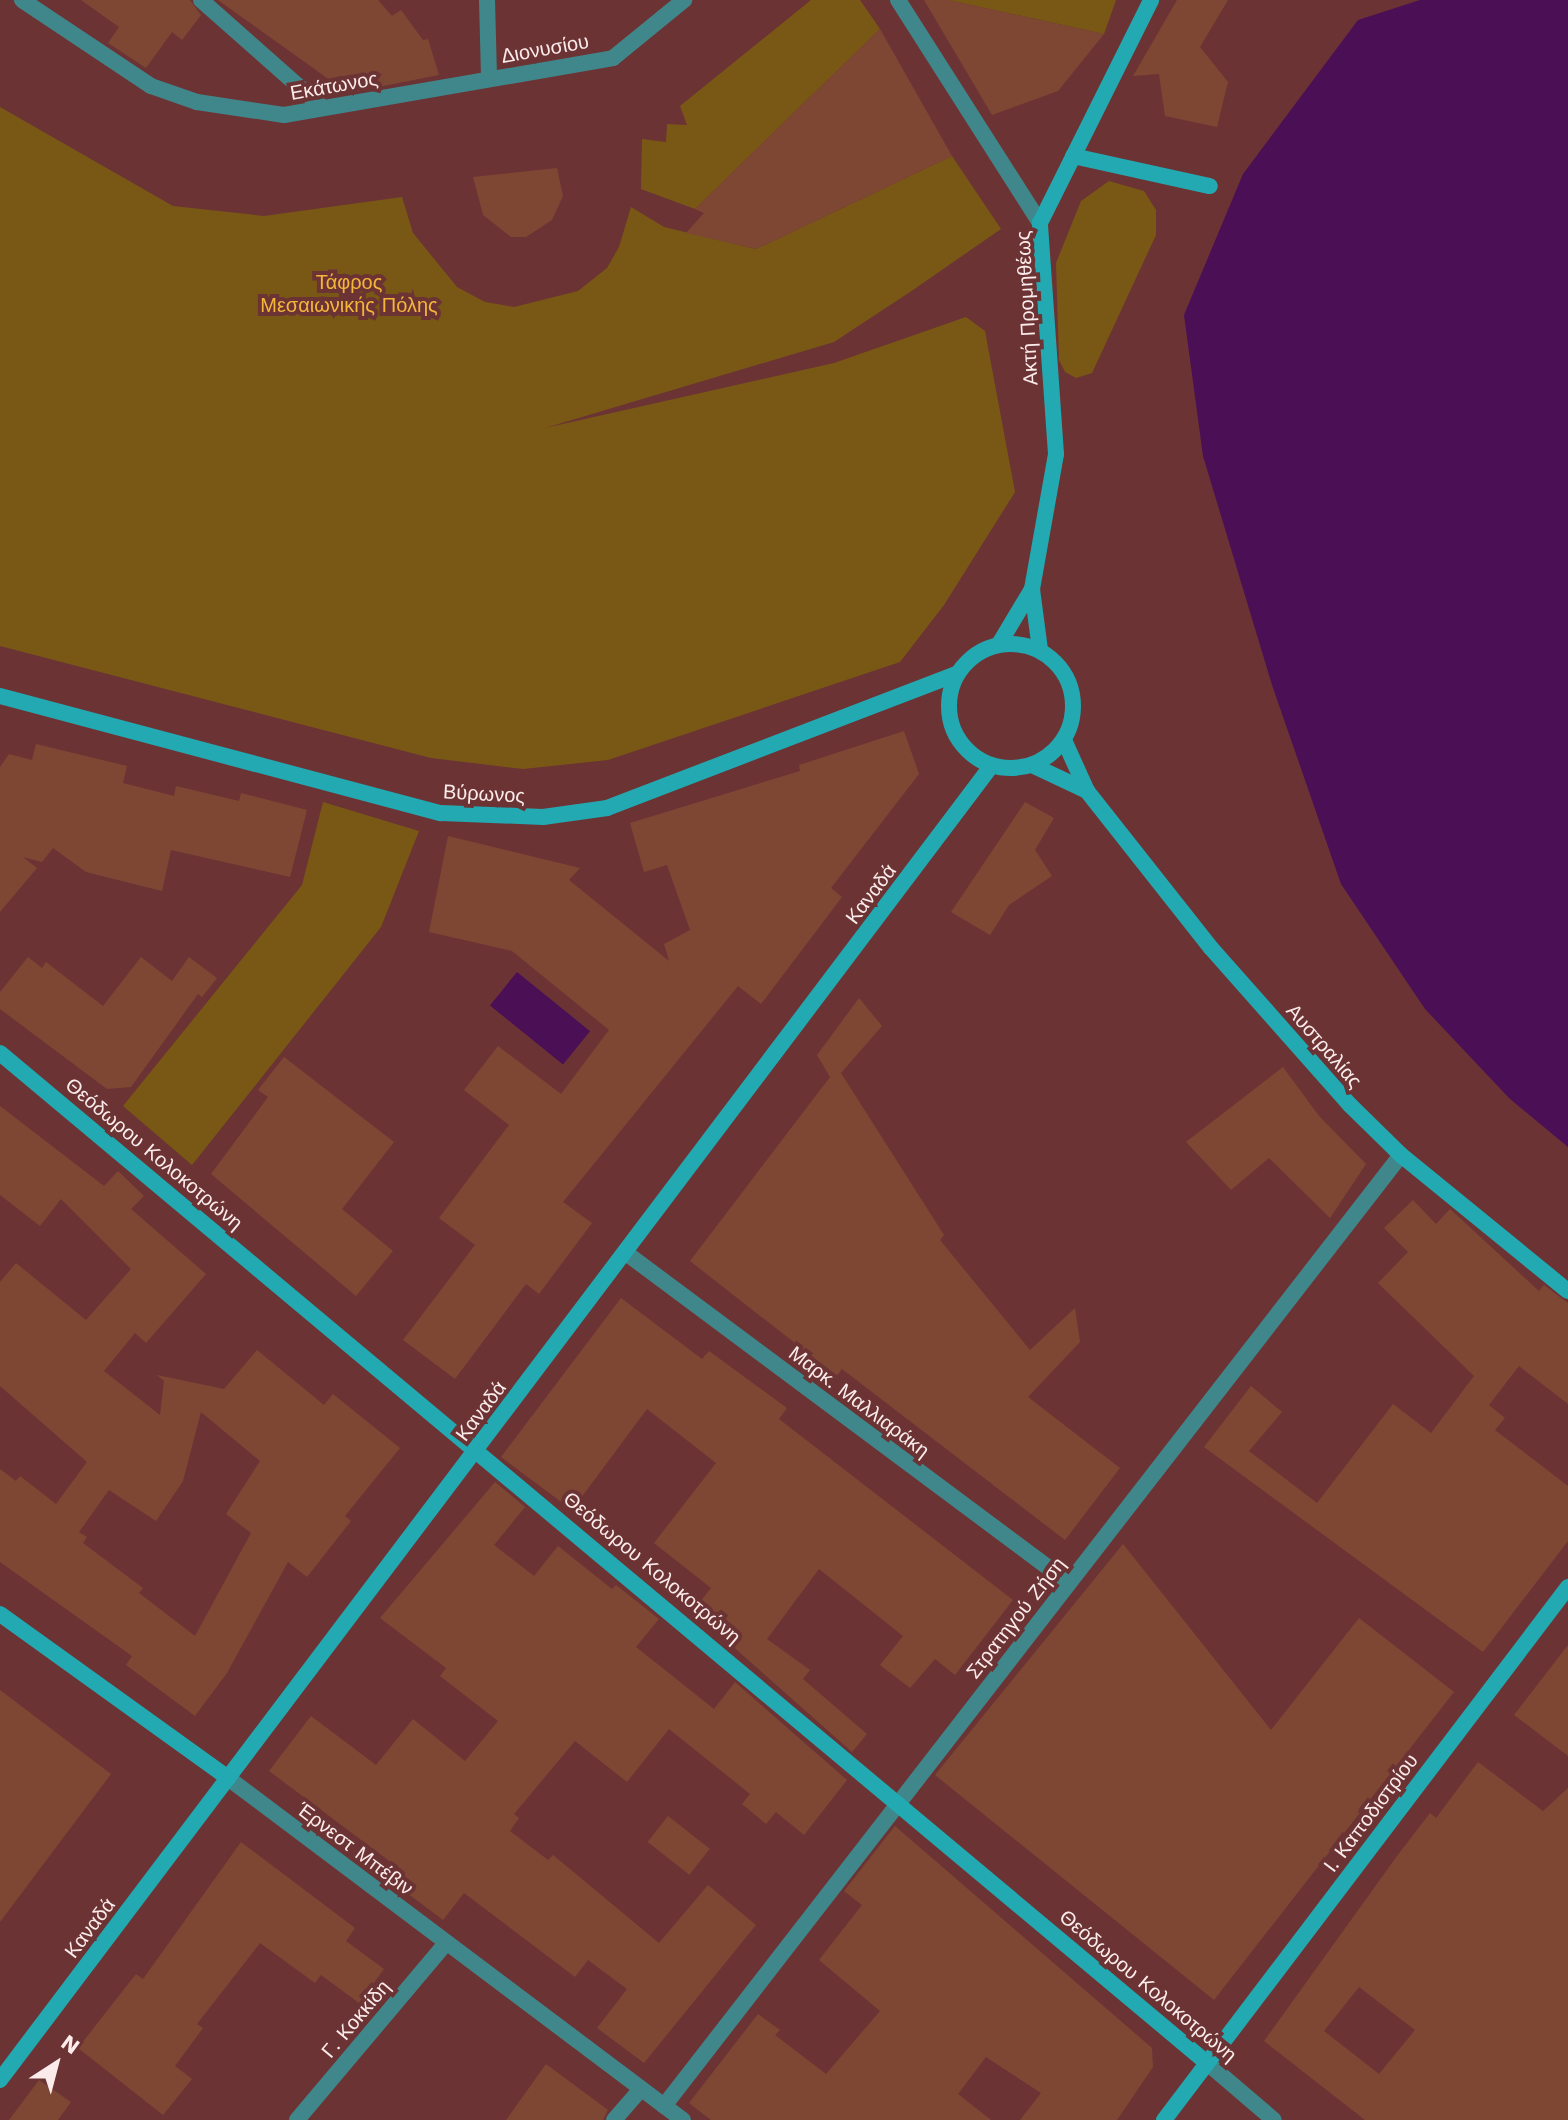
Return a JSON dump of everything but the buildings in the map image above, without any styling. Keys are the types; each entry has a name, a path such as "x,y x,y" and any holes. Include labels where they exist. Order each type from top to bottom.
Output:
{"street":[{"name":"Εκάτωνος","path":"22,0 151,86 185,98 284,115 489,79"},
{"path":"201,0 323,108"},
{"path":"487,0 489,79"},
{"name":"Διονυσίου","path":"489,79 613,58 684,0"},
{"name":"Ακτή Προμηθέως","path":"1032,589 1056,454 1040,223 1151,0"},
{"path":"900,5 1040,223"},
{"path":"1073,156 1210,186"},
{"path":"999,644 1032,589"},
{"path":"1032,589 1040,650 1068,680 1072,721 1064,740 1032,765"},
{"path":"1040,650 999,644 980,651 956,674 948,702 950,722 973,756 992,765 1032,765 1087,791"},
{"name":"Βύρωνος","path":"1,697 441,813 543,817 607,808 956,674"},
{"path":"1064,740 1087,791"},
{"name":"Καναδά","path":"0,2080 992,765"},
{"name":"Αυστραλίας","path":"1087,791 1211,948 1350,1105 1401,1155 1568,1291"},
{"name":"Θεόδωρου Κολοκοτρώνη","path":"0,1053 900,1801 1274,2120"},
{"name":"Στρατηγού Ζήση","path":"664,2106 1401,1155"},
{"name":"Μαρκ. Μαλλιαράκη","path":"626,1253 1069,1583"},
{"name":"Ι. Καποδιστρίου","path":"1164,2120 1568,1587"},
{"name":"Έρνεστ Μπέβιν","path":"0,1614 228,1778 683,2120"},
{"name":"Γ. Κοκκίδη","path":"297,2120 446,1943"},
{"path":"614,2120 641,2089"}],"green space":[{"path":"811,0 860,0 880,29 695,209 641,189 642,139 666,142 667,124 687,125 680,106"},
{"path":"948,0 1116,0 1104,34"},
{"name":"Τάφρος Μεσαιωνικής Πόλης","path":"0,107 173,206 264,216 402,197 413,233 457,287 485,302 514,307 578,291 607,268 619,247 631,207 664,227 756,249 952,156 1001,229 910,292 834,342 545,428 834,363 966,317 985,331 1015,492 944,605 900,662 608,760 523,769 431,758 0,646"},
{"path":"1109,181 1144,191 1156,210 1156,235 1092,373 1076,378 1065,372 1059,360 1056,263 1081,201"},
{"path":"323,802 419,831 381,927 192,1165 123,1106 302,885"}],"shaded area":[{"path":"1420,0 1568,0 1568,1147 1510,1099 1425,1009 1341,884 1272,685 1203,456 1184,315 1243,174 1358,20"},
{"path":"517,972 590,1031 563,1065 490,1005"}]}
